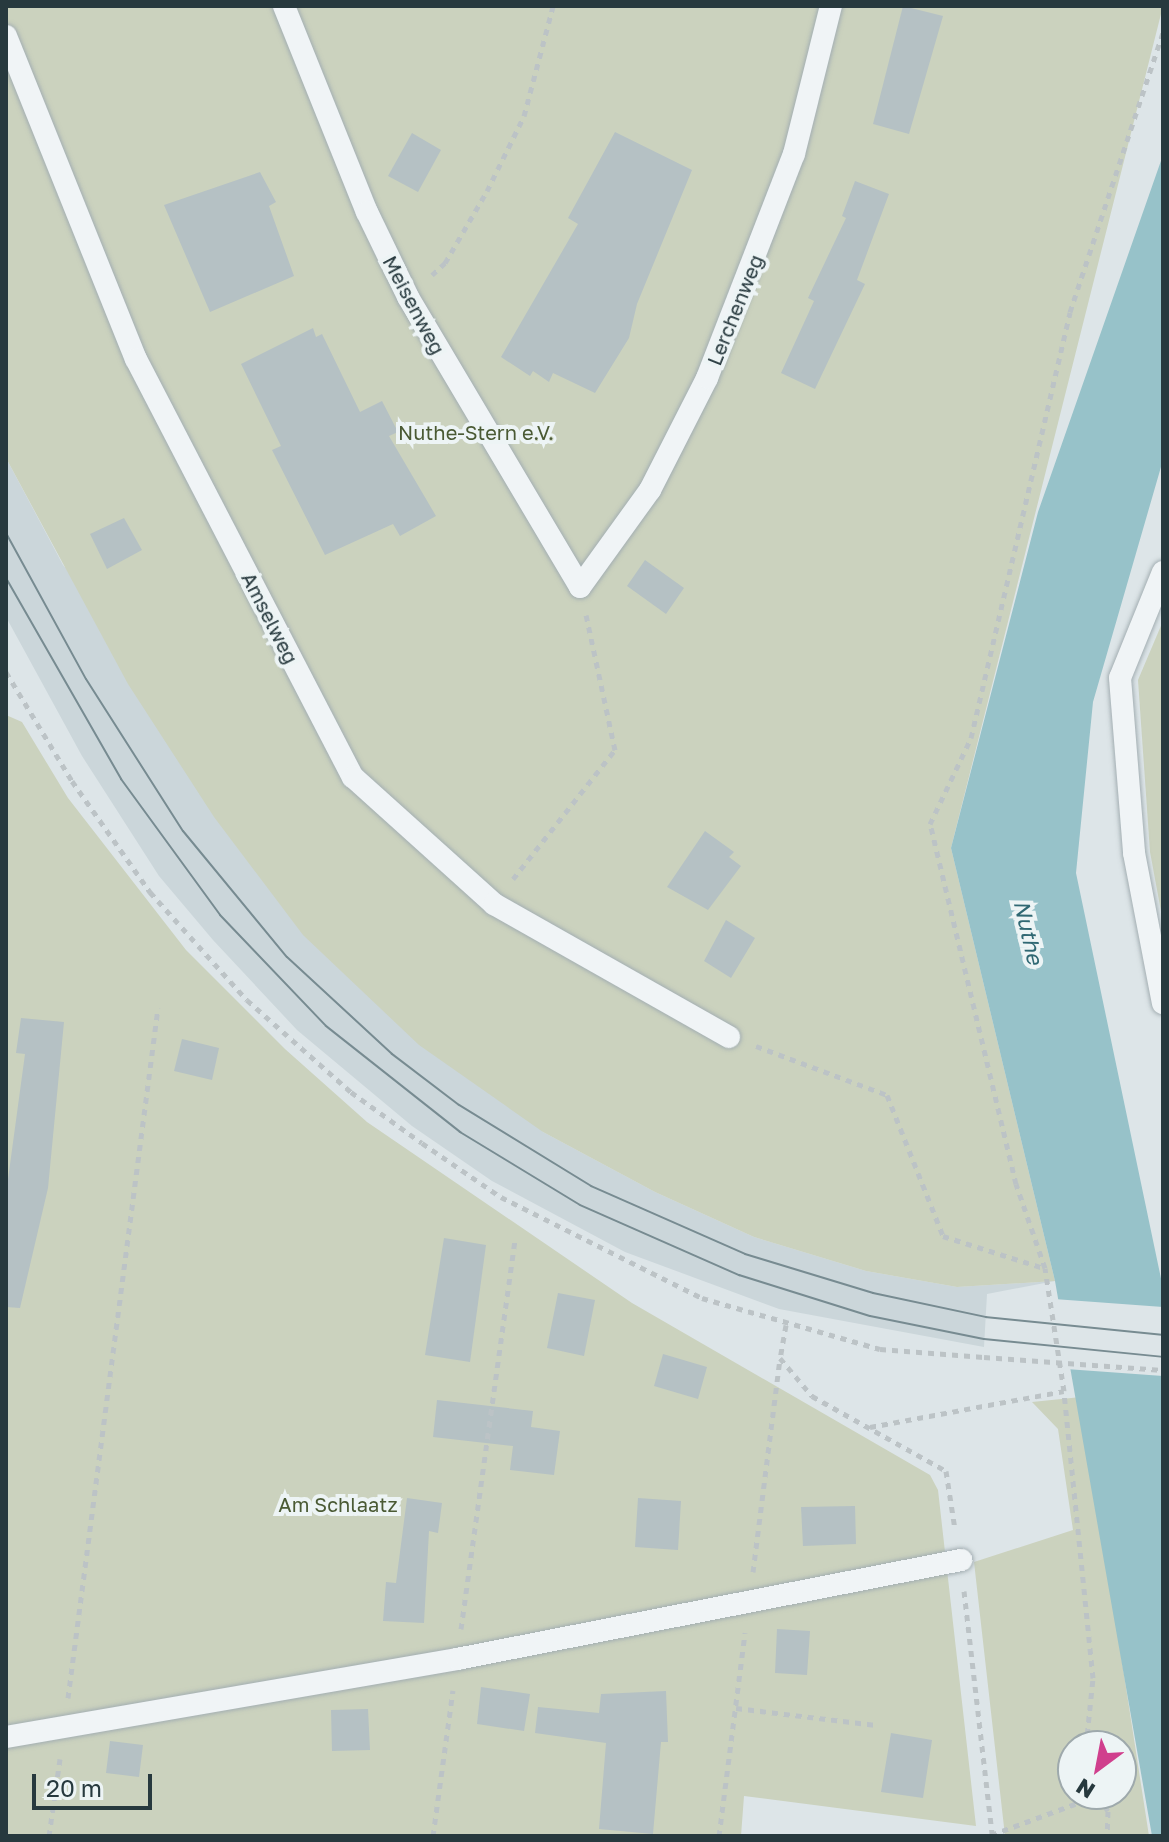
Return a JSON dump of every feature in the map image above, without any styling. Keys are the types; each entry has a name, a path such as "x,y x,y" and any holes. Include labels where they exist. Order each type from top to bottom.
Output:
{"lane":[{"name":"Meisenweg","path":"284,6 367,212 408,297 580,587"},
{"name":"Lerchenweg","path":"580,587 650,490 713,366 794,154 831,6"},
{"name":"Amselweg","path":"6,36 136,359 353,777 494,904 729,1037"},
{"path":"1163,572 1120,678 1134,853 1163,1003"},
{"path":"6,1737 457,1659 961,1560"}],"path":[{"path":"408,297 445,263 487,191 524,116 553,6"},
{"path":"1088,1730 1093,1678 1064,1391 1045,1268 1016,1184 930,824 971,738 1070,312 1163,33"},
{"path":"494,904 615,750 580,587"},
{"path":"6,672 8,683 150,892 247,1000 351,1092 501,1197 702,1298 880,1349 1163,1370"},
{"path":"49,1836 158,1008"},
{"path":"729,1037 887,1095 943,1236 1045,1268"},
{"path":"433,1836 515,1242"},
{"path":"870,1427 1064,1391"},
{"path":"736,1708 876,1725"},
{"path":"989,1836 1057,1810"},
{"path":"1107,1810 1107,1836"}],"shaded area":[{"path":"6,458 63,565 543,1132 655,1192 754,1237 866,1271 957,1287 1055,1281 987,1294 984,1347 779,1309 625,1252 492,1181 412,1126 297,1030 213,940 159,876 82,756 6,617"}],"green space":[{"name":"Nuthe-Stern e.V.","path":"6,6 1163,6 951,848 1055,1281 957,1287 866,1271 754,1237 655,1192 543,1132 419,1045 303,935 214,817 128,684 6,458"},
{"path":"1163,621 1163,922 1150,852 1138,680"},
{"name":"Am Schlaatz","path":"6,715 22,722 68,798 186,950 285,1049 367,1122 632,1303 930,1475 938,1490 976,1826 744,1796 741,1836 6,1836"},
{"path":"1081,1397 1133,1730 1057,1730 1057,1810 1137,1810 1137,1759 1149,1836 1005,1836 974,1562 1073,1530 1058,1429 1032,1402"}],"water":[{"name":"Nuthe","path":"1163,155 1163,460 1093,702 1076,873 1163,1288 1163,1836 1152,1836 1137,1750 1137,1730 1133,1730 1055,1281 951,848 1038,512"}],"pier":[{"path":"1054,1299 1163,1307 1163,1376 1066,1369"}],"building":[{"path":"903,6 943,16 909,134 873,124"},
{"path":"615,132 692,170 637,304 629,338 595,393 553,373 549,382 533,371 530,376 501,357 578,224 568,218"},
{"path":"412,133 441,150 418,192 388,176"},
{"path":"260,172 276,202 269,206 294,276 210,312 164,205"},
{"path":"855,181 889,194 857,280 865,284 815,389 781,373 814,301 808,298 846,218 842,216"},
{"path":"313,328 316,337 322,334 360,412 382,401 398,432 389,436 436,516 400,536 393,524 325,555 272,450 281,446 241,364"},
{"path":"124,518 142,550 107,569 90,534"},
{"path":"645,560 684,588 666,614 627,586"},
{"path":"705,831 734,852 729,857 741,866 708,910 667,887"},
{"path":"726,920 755,938 731,978 704,961"},
{"path":"21,1018 64,1022 48,1188 20,1308 6,1307 6,1194 25,1054 16,1053"},
{"path":"182,1039 219,1048 212,1080 174,1071"},
{"path":"444,1238 486,1245 470,1362 425,1355"},
{"path":"558,1293 595,1300 584,1356 547,1348"},
{"path":"663,1354 707,1367 698,1399 654,1386"},
{"path":"437,1400 533,1411 531,1427 560,1431 554,1475 510,1470 513,1446 433,1437"},
{"path":"407,1498 442,1503 438,1533 429,1531 424,1623 383,1621 386,1582 396,1583"},
{"path":"638,1498 681,1501 678,1550 635,1547"},
{"path":"855,1506 856,1544 803,1546 801,1507"},
{"path":"777,1629 810,1631 807,1675 775,1673"},
{"path":"481,1687 530,1694 524,1731 477,1724"},
{"path":"666,1691 668,1742 661,1742 653,1834 599,1829 606,1743 535,1733 538,1707 599,1713 601,1694"},
{"path":"368,1709 370,1750 332,1751 331,1710"},
{"path":"891,1733 932,1740 923,1798 881,1792"},
{"path":"110,1741 143,1745 139,1777 106,1773"}],"tram line":[{"path":"6,533 86,679 183,831 287,957 392,1054 459,1105 591,1186 745,1254 873,1293 986,1317 1163,1335"},
{"path":"6,578 121,779 220,915 326,1026 460,1132 580,1205 739,1275 870,1316 984,1339 1163,1357"}]}
